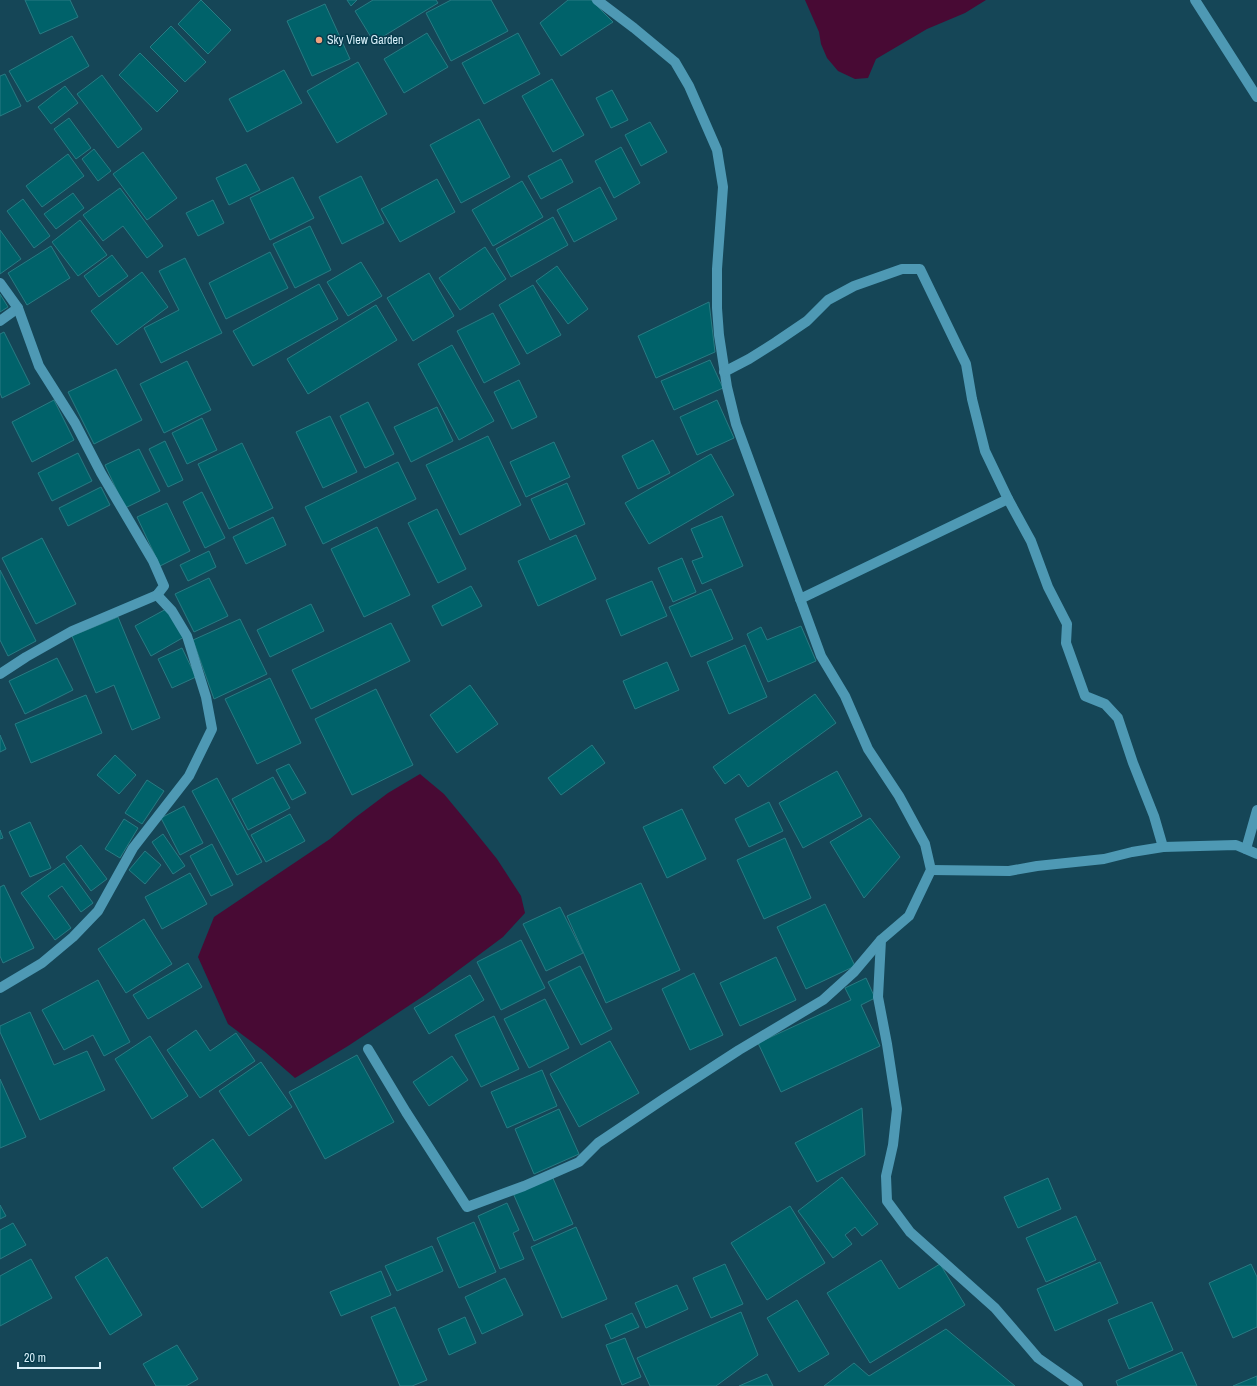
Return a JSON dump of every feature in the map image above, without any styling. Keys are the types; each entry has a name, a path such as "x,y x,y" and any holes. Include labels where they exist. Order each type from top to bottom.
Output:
{"street":[{"path":"368,1049 406,1112 467,1207 524,1186 579,1162 598,1143 665,1098 739,1050 823,1000 854,972 881,940 909,916 931,870 925,844 899,796 868,749 845,696 821,656 736,424 726,387 717,308 717,269 722,187 717,150 689,86 675,62 597,0"},
{"path":"1195,0 1257,97"},
{"path":"724,372 749,359 807,322 828,300 854,286 902,269 920,269 966,364 972,399 985,450 1008,499 1031,541 1048,587 1067,624 1066,643 1085,696 1105,704 1118,718 1133,763 1154,816 1163,847"},
{"path":"0,283 18,308 39,366 75,423 101,473 153,561 164,586 157,595 72,631 26,657 0,674"},
{"path":"0,321 18,308"},
{"path":"800,599 1008,499"},
{"path":"0,988 42,963 73,937 98,911 133,848 189,776 212,729 206,698 187,636 172,611 157,595"},
{"path":"1246,849 1257,810"},
{"path":"931,870 1009,871 1037,866 1104,859 1132,852 1163,847 1236,845 1257,854"},
{"path":"881,940 878,997 897,1109 893,1145 886,1176 887,1201 910,1232 995,1308 1038,1358 1078,1386"}],"shaded area":[{"path":"805,0 986,0 965,13 927,29 876,59 868,78 855,79 838,71 827,58 821,44 819,32"},
{"path":"420,774 444,794 497,859 521,896 525,913 503,937 425,995 348,1046 295,1078 264,1051 228,1024 198,957 214,917 330,839 388,793"}],"building":[{"path":"25,0 70,0 78,17 40,34"},
{"path":"201,0 231,30 208,54 178,24"},
{"path":"347,0 357,0 351,6"},
{"path":"373,0 436,0 438,3 374,42 355,11"},
{"path":"451,0 491,0 508,31 451,61 426,13"},
{"path":"568,0 591,0 613,22 561,56 540,23"},
{"name":"Sky View Garden","path":"325,4 350,59 312,76 287,21"},
{"path":"171,26 206,62 185,82 150,47"},
{"path":"427,33 448,67 404,93 384,59"},
{"path":"518,33 540,74 484,104 462,63"},
{"path":"72,36 89,66 27,102 9,71"},
{"path":"140,53 178,91 157,112 119,75"},
{"path":"358,62 387,114 337,143 307,91"},
{"path":"284,70 302,103 247,132 229,99"},
{"path":"5,74 21,106 0,116 0,76"},
{"path":"102,75 142,129 118,148 77,94"},
{"path":"552,79 584,135 553,152 522,96"},
{"path":"65,86 78,103 51,124 38,107"},
{"path":"612,90 628,120 611,128 596,98"},
{"path":"69,118 91,148 76,159 54,129"},
{"path":"479,119 510,177 461,203 430,145"},
{"path":"650,122 667,152 641,166 625,135"},
{"path":"621,147 640,183 614,198 595,161"},
{"path":"94,149 111,171 98,181 82,159"},
{"path":"143,152 177,198 147,220 113,174"},
{"path":"68,154 84,176 42,207 26,186"},
{"path":"561,159 573,182 541,199 528,176"},
{"path":"246,164 260,190 229,205 216,178"},
{"path":"361,176 384,223 342,244 319,197"},
{"path":"293,177 314,218 270,240 250,198"},
{"path":"437,179 455,212 400,242 381,209"},
{"path":"522,181 543,217 493,246 472,210"},
{"path":"600,187 617,219 574,242 557,210"},
{"path":"120,188 163,246 147,258 123,226 103,241 83,215"},
{"path":"73,193 84,208 56,229 44,214"},
{"path":"23,199 50,236 34,248 7,211"},
{"path":"213,200 224,223 198,236 186,213"},
{"path":"553,217 568,245 511,277 496,249"},
{"path":"80,220 107,255 78,276 52,242"},
{"path":"310,226 331,270 295,288 273,244"},
{"path":"0,230 21,259 0,274"},
{"path":"51,246 70,278 27,305 8,273"},
{"path":"485,247 506,279 460,310 439,278"},
{"path":"270,252 288,288 226,319 209,283"},
{"path":"112,255 128,276 99,297 84,276"},
{"path":"185,258 222,333 161,363 144,328 179,310 159,271"},
{"path":"361,262 382,296 348,316 327,282"},
{"path":"557,266 588,309 568,324 536,281"},
{"path":"142,272 168,307 117,345 91,311"},
{"path":"429,273 454,316 413,341 387,298"},
{"path":"319,284 338,319 253,366 233,331"},
{"path":"533,285 561,335 527,354 499,305"},
{"path":"0,294 8,307 0,312"},
{"path":"709,302 715,352 656,378 638,336"},
{"path":"376,305 397,340 308,394 287,359"},
{"path":"493,313 520,364 484,383 457,331"},
{"path":"4,332 30,384 2,398 0,393 0,334"},
{"path":"452,345 494,421 459,440 418,364"},
{"path":"710,360 723,388 674,410 661,381"},
{"path":"187,361 211,410 164,433 140,384"},
{"path":"116,369 142,420 94,444 68,392"},
{"path":"519,380 537,417 512,429 494,392"},
{"path":"54,400 74,440 32,462 12,422"},
{"path":"717,400 734,438 697,455 680,417"},
{"path":"368,402 394,454 365,468 340,416"},
{"path":"437,407 453,441 411,462 394,427"},
{"path":"330,416 357,472 323,488 296,432"},
{"path":"202,418 217,450 187,464 172,433"},
{"path":"488,436 521,505 460,535 426,465"},
{"path":"653,440 670,473 638,489 622,456"},
{"path":"165,441 183,480 168,487 149,449"},
{"path":"554,442 570,477 526,497 510,462"},
{"path":"242,443 273,508 229,529 198,464"},
{"path":"139,449 160,491 125,508 105,465"},
{"path":"78,453 92,481 52,501 38,473"},
{"path":"711,454 734,495 649,544 625,503"},
{"path":"398,462 416,499 323,544 305,507"},
{"path":"567,483 585,524 550,540 531,499"},
{"path":"101,487 110,505 68,526 59,508"},
{"path":"202,492 225,538 205,548 183,502"},
{"path":"167,503 190,551 160,566 137,517"},
{"path":"437,509 466,569 438,583 408,523"},
{"path":"722,516 743,566 702,584 692,561 703,557 691,529"},
{"path":"273,517 286,545 246,564 233,537"},
{"path":"377,527 410,595 364,617 331,549"},
{"path":"576,535 596,579 538,606 518,561"},
{"path":"42,538 76,604 36,624 2,558"},
{"path":"209,551 216,567 188,581 180,565"},
{"path":"682,558 696,592 673,602 658,568"},
{"path":"0,570 36,641 8,656 0,640"},
{"path":"209,578 228,616 194,632 175,594"},
{"path":"652,581 667,616 621,636 606,600"},
{"path":"471,586 482,606 442,626 432,606"},
{"path":"711,589 733,639 691,657 669,607"},
{"path":"311,604 324,631 270,657 257,630"},
{"path":"168,608 184,637 151,656 135,626"},
{"path":"118,617 160,718 132,730 114,685 96,693 72,636"},
{"path":"240,619 267,674 214,699 193,640"},
{"path":"391,623 410,661 311,709 292,670"},
{"path":"801,626 816,661 768,682 747,634 761,627 767,640"},
{"path":"745,645 767,697 729,714 707,662"},
{"path":"182,648 196,677 172,688 158,659"},
{"path":"57,658 73,690 25,714 9,681"},
{"path":"667,662 679,690 635,709 623,681"},
{"path":"270,678 301,743 257,764 225,699"},
{"path":"470,685 498,724 457,753 430,715"},
{"path":"376,689 413,765 352,795 315,719"},
{"path":"815,694 836,723 748,787 739,774 725,784 713,767"},
{"path":"86,695 102,733 31,763 15,724"},
{"path":"0,735 6,749 0,752"},
{"path":"592,745 605,763 561,795 548,778"},
{"path":"115,755 136,775 119,794 97,775"},
{"path":"289,764 306,793 292,800 276,770"},
{"path":"837,771 862,816 803,848 779,803"},
{"path":"273,777 290,808 248,830 232,799"},
{"path":"217,778 262,862 237,875 192,791"},
{"path":"147,780 164,791 142,824 125,813"},
{"path":"769,802 783,831 749,847 735,819"},
{"path":"184,806 203,843 180,855 161,818"},
{"path":"682,809 706,859 667,878 643,827"},
{"path":"290,814 305,841 266,862 251,835"},
{"path":"870,818 900,857 864,898 830,842"},
{"path":"124,819 138,828 120,858 105,849"},
{"path":"30,822 51,868 30,877 9,832"},
{"path":"0,830 3,838 0,839"},
{"path":"163,834 185,866 173,874 152,842"},
{"path":"785,838 811,898 764,919 737,860"},
{"path":"212,844 233,885 211,896 190,856"},
{"path":"81,845 107,879 91,891 66,857"},
{"path":"145,851 161,865 145,884 129,870"},
{"path":"64,863 93,903 81,912 62,886 48,896 71,928 55,940 21,893"},
{"path":"190,873 207,904 162,929 145,897"},
{"path":"641,883 680,970 606,1003 567,916"},
{"path":"4,885 34,948 3,963 0,956 0,887"},
{"path":"825,904 855,966 806,989 777,927"},
{"path":"560,907 583,953 546,971 523,924"},
{"path":"144,919 172,964 126,993 98,949"},
{"path":"521,940 545,988 501,1010 477,962"},
{"path":"776,957 796,1000 740,1026 720,983"},
{"path":"188,963 202,987 148,1019 133,995"},
{"path":"580,966 612,1029 581,1045 548,982"},
{"path":"694,973 723,1035 690,1050 662,989"},
{"path":"470,975 484,1000 429,1034 414,1008"},
{"path":"866,978 875,998 861,1005 880,1046 781,1092 758,1043 851,1000 845,988"},
{"path":"98,980 130,1042 104,1056 93,1035 64,1050 42,1010"},
{"path":"545,999 569,1048 529,1068 504,1019"},
{"path":"30,1012 54,1065 87,1051 105,1090 40,1120 0,1032 0,1026"},
{"path":"494,1016 519,1069 481,1087 455,1035"},
{"path":"196,1030 210,1051 236,1033 255,1061 200,1098 167,1050"},
{"path":"150,1036 188,1096 152,1119 115,1059"},
{"path":"610,1041 639,1093 579,1127 550,1074"},
{"path":"357,1055 394,1122 325,1159 289,1092"},
{"path":"452,1056 468,1080 429,1106 413,1082"},
{"path":"261,1062 292,1107 249,1136 219,1091"},
{"path":"542,1070 557,1106 507,1128 491,1092"},
{"path":"0,1079 26,1137 0,1148"},
{"path":"862,1108 865,1155 817,1182 795,1143"},
{"path":"559,1109 579,1154 534,1174 515,1129"},
{"path":"213,1139 242,1180 202,1208 173,1168"},
{"path":"552,1176 573,1224 534,1241 513,1193"},
{"path":"842,1177 878,1224 862,1236 855,1227 845,1235 852,1244 833,1258 798,1211"},
{"path":"1048,1178 1061,1209 1018,1228 1004,1197"},
{"path":"507,1203 519,1230 513,1233 524,1259 500,1269 478,1216"},
{"path":"0,1205 6,1216 0,1219"},
{"path":"790,1206 825,1263 767,1300 731,1243"},
{"path":"1076,1216 1096,1260 1046,1282 1026,1238"},
{"path":"474,1222 496,1272 459,1288 437,1238"},
{"path":"13,1223 26,1245 0,1259 0,1230"},
{"path":"576,1227 607,1299 562,1318 531,1247"},
{"path":"432,1246 443,1271 397,1291 385,1266"},
{"path":"107,1257 142,1315 110,1335 75,1277"},
{"path":"31,1259 52,1298 0,1326 0,1276"},
{"path":"881,1260 899,1289 940,1264 965,1305 870,1363 827,1293"},
{"path":"1100,1262 1118,1303 1055,1331 1037,1289"},
{"path":"725,1264 743,1304 711,1318 693,1278"},
{"path":"1251,1264 1257,1277 1257,1327 1233,1338 1209,1283"},
{"path":"381,1271 391,1295 341,1316 330,1292"},
{"path":"505,1278 523,1315 482,1334 465,1297"},
{"path":"677,1285 688,1309 646,1328 635,1303"},
{"path":"797,1300 829,1354 799,1372 767,1318"},
{"path":"1152,1302 1173,1350 1129,1369 1108,1320"},
{"path":"395,1307 427,1380 412,1386 400,1386 371,1317"},
{"path":"741,1312 758,1355 716,1386 650,1386 637,1358"},
{"path":"632,1313 639,1327 611,1339 605,1325"},
{"path":"465,1317 476,1343 449,1355 438,1329"},
{"path":"946,1329 1015,1386 824,1386 854,1363 869,1376"},
{"path":"625,1338 641,1377 622,1385 606,1345"},
{"path":"177,1345 198,1379 186,1386 156,1386 143,1364"},
{"path":"1182,1352 1197,1386 1118,1386 1116,1381"},
{"path":"767,1374 773,1386 739,1386"},
{"path":"1257,1376 1257,1386 1233,1386"}],"place":[{"name":"Sky View Garden","path":"319,40"}]}
